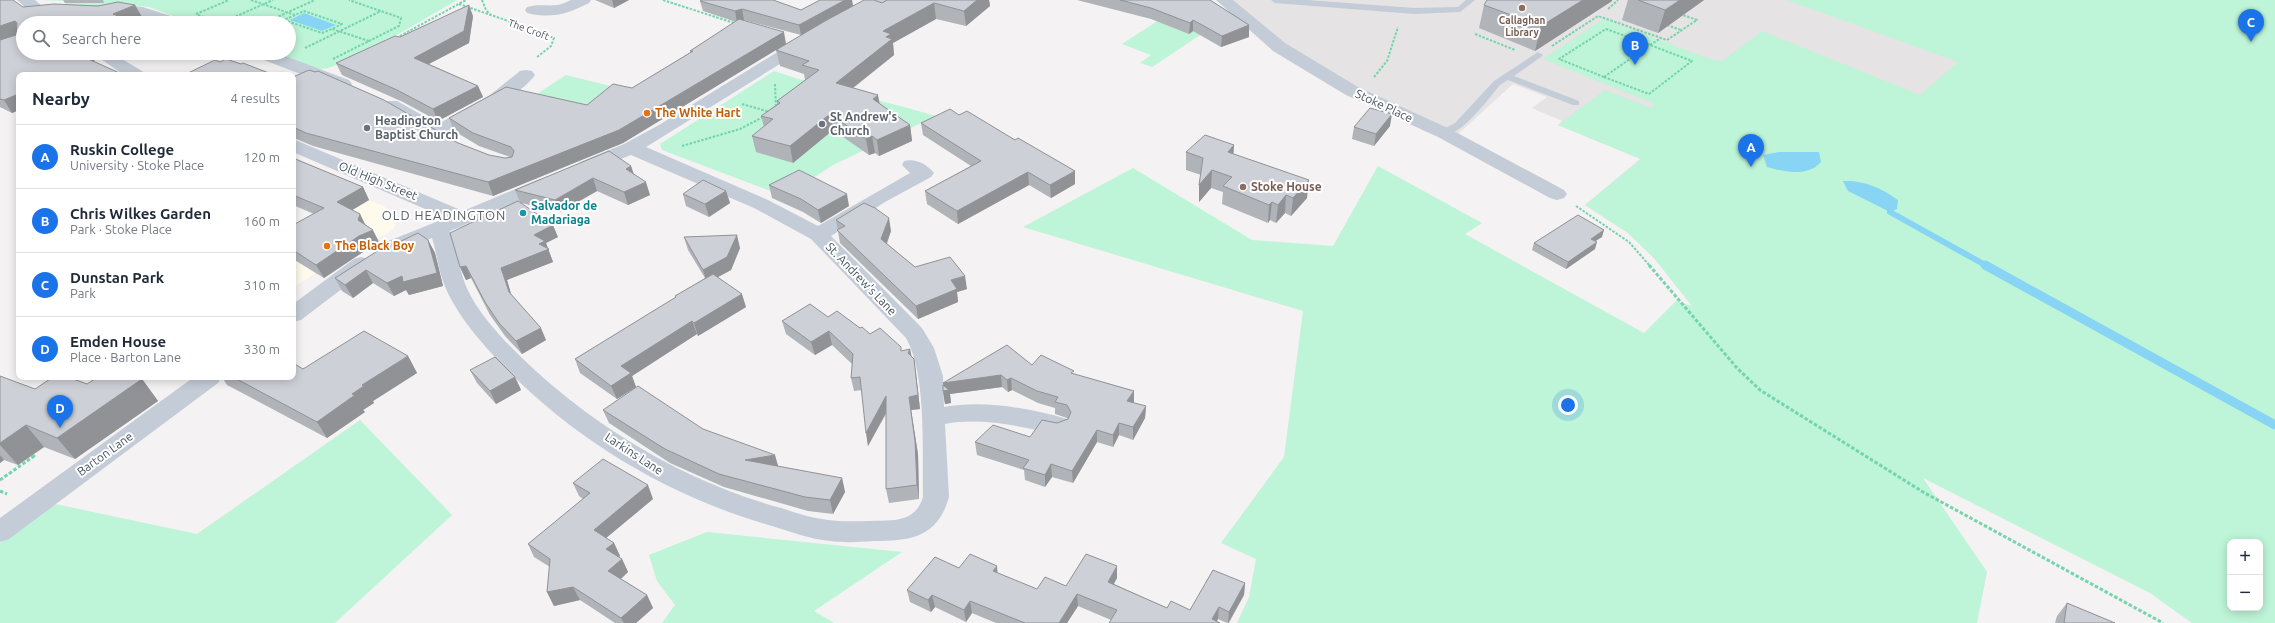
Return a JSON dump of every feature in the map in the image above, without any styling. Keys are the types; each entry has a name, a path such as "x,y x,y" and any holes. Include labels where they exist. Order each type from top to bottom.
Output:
{"street":[{"path":"25,0 44,16"},
{"path":"533,10 561,11 583,0"},
{"path":"840,21 880,0"},
{"name":"Stoke Place","path":"1224,0 1279,46 1352,91 1444,133 1557,194"},
{"path":"97,13 125,7 136,8 158,16"},
{"path":"39,12 61,9"},
{"path":"561,11 570,24"},
{"path":"296,313 346,274 374,256 438,227 631,148 809,40 744,26"},
{"path":"111,60 131,72"},
{"path":"294,60 330,68 356,89"},
{"path":"438,131 519,83 526,75"},
{"path":"376,98 438,131 453,141"},
{"name":"Old High Street","path":"296,146 406,192 463,218"},
{"name":"St. Andrew's Lane","path":"631,148 762,204 818,235 914,333 923,348 931,376 936,497 933,510 926,519"},
{"path":"818,235 878,198 924,173 911,165"},
{"name":"Larkins Lane","path":"438,227 443,237 457,289 464,302 502,350 548,395 659,471 683,484 742,508 832,531 894,531 915,526 926,519"},
{"name":"Barton Lane","path":"0,532 206,380"},
{"path":"933,418 946,415 985,413 1058,425"}],"lane":[{"path":"1275,0 1414,11 1460,9 1471,0"},
{"path":"1444,133 1459,125 1497,83 1536,56"},
{"path":"1507,76 1576,103"}],"path":[{"path":"195,14 229,0"},
{"path":"251,0 295,15 304,11 342,24 322,34 296,24"},
{"path":"237,16 273,0"},
{"path":"279,16 315,0"},
{"path":"330,68 369,41 400,26 401,18 349,0"},
{"path":"400,36 466,0"},
{"path":"482,0 486,10 492,15"},
{"path":"663,0 744,26"},
{"path":"1608,9 1618,0"},
{"name":"The Croft","path":"459,4 519,25"},
{"path":"299,51 382,11"},
{"path":"1352,91 1381,73 1390,52 1400,20 1414,11"},
{"path":"1475,34 1536,56 1598,16 1667,40 1696,20 1675,12"},
{"path":"722,19 728,15"},
{"path":"1664,24 1682,30"},
{"path":"332,29 369,41"},
{"path":"1606,29 1650,45 1692,61 1649,94 1559,59 1606,29"},
{"name":"The Croft","path":"526,75 524,66 551,46 554,38 533,30"},
{"path":"1604,77 1660,38"},
{"path":"650,157 674,148 740,129 776,109 774,68 770,63"},
{"path":"1557,194 1629,242 1684,302 1738,368 1760,390 1923,492 2163,623"},
{"path":"0,480 34,456 32,456"}],"shaded area":[{"path":"1231,0 1904,0 1958,62 1693,307 1654,258 1628,233 1585,205 1640,159 1558,125 1562,121 1532,108 1547,97 1513,84 1457,135 1358,89 1302,56 1264,28"},
{"path":"369,200 382,205 397,215 398,219 393,230 316,273 296,286 296,236"}],"green space":[{"path":"44,0 457,0 367,51 332,67 321,69 304,65 292,60 296,60 296,16 173,16 149,7 132,5 77,8 64,3 64,1"},
{"path":"1787,0 2275,0 2275,623 2192,623 2150,593 1923,478 1987,572 1977,623 1237,623 1249,597 1256,559 1221,543 1284,457 1303,311 1023,227 1133,168 1252,240 1333,246 1378,166 1482,223 1465,234 1644,333 1676,301 1692,306 1654,258 1628,233 1585,205 1641,159 1558,125 1605,90 1651,108 1655,104 1543,59 1603,19 1713,60 1722,61 1762,31 1920,95 1958,62"},
{"path":"1165,16 1206,31 1152,67 1140,63 1151,55 1122,44"},
{"path":"774,71 936,116 833,165 813,178 776,193 662,150 660,144"},
{"path":"566,75 646,95 615,114 534,96"},
{"path":"360,420 452,515 335,623 0,623 0,543 55,504 197,534"},
{"path":"707,532 902,552 814,611 834,623 662,623 675,605 657,581 649,555"}],"water":[{"path":"304,13 336,25 322,31 296,22 296,17"},
{"path":"1779,152 1819,152 1821,162 1816,167 1809,170 1796,172 1788,172 1767,167 1763,155"},
{"path":"1843,181 1865,183 1885,192 1898,200 1897,209 1890,212 1848,191"}],"building":[{"path":"0,0 13,0 23,7 54,4 98,6 118,2 135,5 113,14 118,16 16,16 16,22 15,21 0,26"},
{"path":"773,0 801,10 820,0 845,0 799,25 742,9 735,11 700,1"},
{"path":"864,0 874,0 882,3 887,0 977,0 964,11 934,3 883,31 891,34 886,37 892,39 836,83 878,95 873,99 910,125 877,140 872,136 866,139 830,114 790,146 752,136 773,119 761,116 780,103 777,101 819,70 802,65 809,61 776,50"},
{"path":"1120,0 1210,0 1249,25 1222,36 1193,20 1190,23 1151,8"},
{"path":"1487,0 1583,0 1541,26 1484,5"},
{"path":"1638,0 1680,0 1665,10"},
{"path":"469,5 464,31 414,58 478,86 433,109 397,90 336,63 395,36 400,37"},
{"path":"739,19 784,32 619,130 488,182 306,133 296,128 296,76 309,70 315,72 318,71 384,100 458,143 489,155 505,158 512,157 514,151 511,147 473,133 449,118 506,87 587,105 613,84 632,88 693,51 690,51"},
{"path":"16,35 16,60 91,60 117,72 16,72 16,95 4,100 0,99 0,40"},
{"path":"215,60 220,62 229,60 241,64 243,63 266,72 190,72"},
{"path":"1370,108 1392,114 1376,134 1354,127"},
{"path":"950,109 959,115 967,111 1015,140 1018,138 1075,171 1050,185 1028,172 957,211 925,191 981,161 921,123"},
{"path":"1205,135 1234,145 1228,152 1309,180 1293,198 1286,195 1278,205 1272,202 1269,205 1223,186 1232,177 1212,170 1199,185 1203,158 1186,152"},
{"path":"609,151 631,166 626,169 646,182 624,192 593,178 555,200 515,190"},
{"path":"296,159 363,187 337,202 360,214 358,220 373,230 359,236 316,265 296,252 296,223 324,208 296,196"},
{"path":"799,170 847,194 818,210 801,199 769,185"},
{"path":"703,180 726,191 705,204 683,194"},
{"path":"518,201 553,225 534,235 545,241 539,244 549,249 501,268 509,292 541,328 516,341 499,323 485,302 466,266 460,267 450,233"},
{"path":"864,203 875,208 889,218 881,239 915,267 950,257 965,276 951,280 957,289 916,306 837,230 845,226 836,220"},
{"path":"1578,215 1604,230 1591,239 1597,242 1568,262 1534,243"},
{"path":"418,233 428,240 437,273 403,282 402,276 387,283 366,270 345,285 335,278 390,243 393,245"},
{"path":"737,235 727,257 703,270 684,237"},
{"path":"713,274 742,294 694,323 692,321 621,366 631,373 611,386 575,359 676,297 675,296"},
{"path":"810,304 828,317 837,311 870,334 880,328 901,347 901,351 910,349 908,353 914,359 918,395 909,397 915,441 917,485 886,489 886,396 866,433 860,377 851,378 853,354 829,331 811,342 782,321"},
{"path":"364,331 408,356 362,385 364,386 352,394 355,395 317,422 239,380 296,380 296,365 303,369"},
{"path":"1007,345 1032,365 1041,355 1074,371 1071,373 1134,391 1127,401 1146,406 1133,427 1119,423 1113,435 1097,430 1072,471 1051,464 1045,475 1023,468 1029,460 975,442 993,425 1030,437 1042,420 1057,423 1068,419 1071,412 1067,405 1055,402 1058,397 1037,391 1011,378 1007,380 1001,375 943,383"},
{"path":"495,357 515,377 490,391 470,370"},
{"path":"0,376 35,389 48,380 76,380 87,384 93,380 141,380 57,438 26,425 0,443"},
{"path":"943,385 949,390 943,391"},
{"path":"638,386 703,429 775,455 745,460 842,478 830,500 805,497 719,474 665,449 603,410"},
{"path":"603,459 648,485 594,530 614,543 606,549 622,559 608,571 647,595 621,618 573,587 547,592 550,559 528,544 590,493 573,483"},
{"path":"970,554 997,566 993,571 1037,589 1045,577 1066,586 1086,554 1117,566 1108,582 1167,608 1171,601 1190,610 1213,570 1245,583 1229,612 1219,607 1212,619 1220,623 1109,623 1117,610 1077,594 1059,623 1025,623 970,601 964,610 932,595 928,600 907,590 935,557 959,568"},
{"path":"2067,603 2115,623 2064,623"}],"waterway":[{"path":"1890,212 1987,266"},
{"path":"1985,265 2275,425"}],"place":[{"name":"Callaghan Library","path":"1522,8"},
{"name":"Dunstan Park","path":"2251,42"},
{"name":"Chris Wilkes Garden","path":"1635,65"},
{"name":"The White Hart","path":"647,113"},
{"name":"St Andrew's Church","path":"822,124"},
{"name":"Headington Baptist Church","path":"367,128"},
{"name":"Ruskin College","path":"1751,167"},
{"name":"Stoke House","path":"1243,187"},
{"name":"Salvador de Madariaga","path":"523,213"},
{"name":"The Black Boy","path":"327,246"},
{"name":"Emden House","path":"60,428"}],"district":[{"name":"OLD HEADINGTON","path":"444,215"}]}
